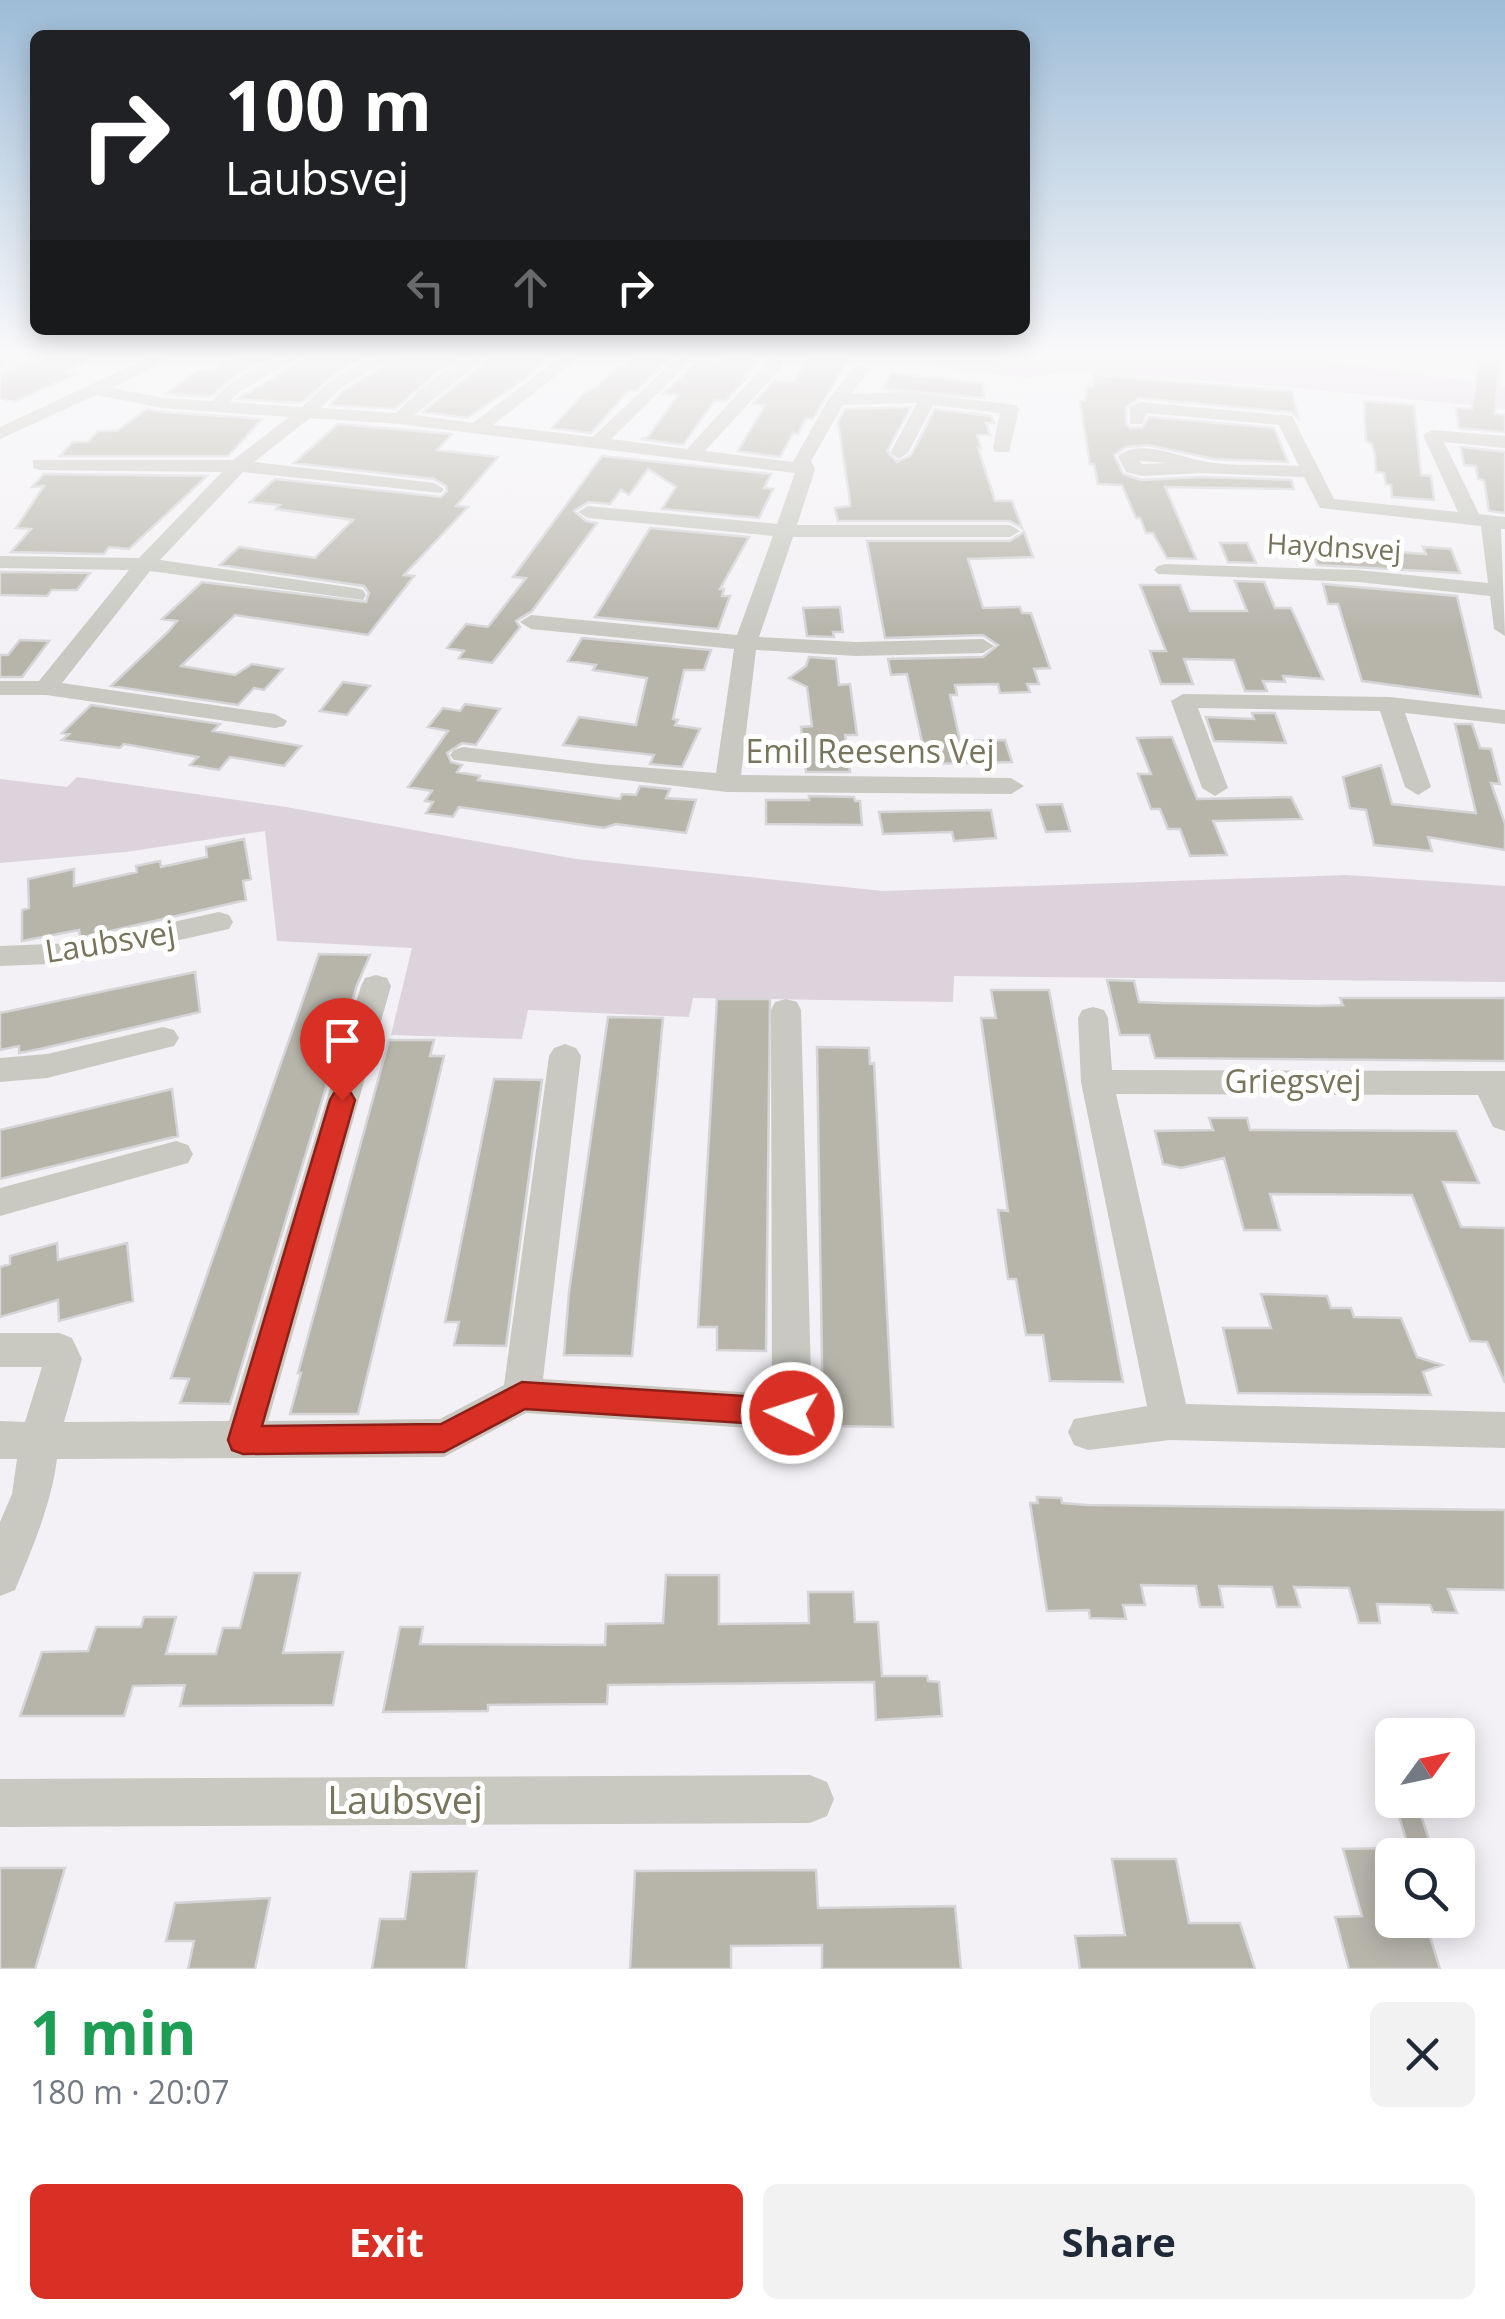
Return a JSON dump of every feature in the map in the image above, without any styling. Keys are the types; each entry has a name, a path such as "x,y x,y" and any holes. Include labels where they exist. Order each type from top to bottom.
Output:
{"street":[{"path":"46,688 145,564 258,450"},
{"path":"647,450 806,469"},
{"path":"692,455 697,450"},
{"name":"Emil Reesens Vej","path":"727,784 746,643 806,469 802,461 808,450"},
{"name":"Haydnsvej","path":"1300,450 1327,504 1489,520"},
{"path":"1441,450 1489,520 1505,629"},
{"path":"40,464 238,466 434,489"},
{"path":"1202,467 1310,472"},
{"path":"588,512 782,530 1010,531"},
{"path":"0,562 145,564 355,594"},
{"name":"Haydnsvej","path":"1165,570 1358,576 1502,591"},
{"path":"531,622 746,643 856,649 983,646"},
{"path":"0,688 46,688 275,721"},
{"path":"1215,788 1183,700 1390,704 1505,717"},
{"path":"1390,704 1418,787"},
{"name":"Emil Reesens Vej","path":"463,755 578,773 727,784 866,788 1011,786"},
{"name":"Laubsvej","path":"0,956 76,952 218,922"},
{"path":"243,1440 376,986"},
{"path":"20,1441 444,1438 522,1395 792,1413 786,1010"},
{"path":"1093,1018 1097,1082 1170,1422"},
{"path":"0,1070 47,1066 163,1038"},
{"path":"522,1395 565,1056"},
{"name":"Griegsvej","path":"1097,1082 1497,1082 1505,1118"},
{"path":"0,1202 176,1154"},
{"path":"0,1350 59,1350 64,1359 20,1441 32,1494 0,1575"},
{"path":"1088,1432 1170,1422 1505,1430"},
{"name":"Laubsvej","path":"0,1803 810,1798"}],"shaded area":[{"path":"77,777 286,807 576,859 883,891 1347,875 1505,886 1505,982 954,976 953,1002 693,998 689,1017 528,1010 522,1039 391,1035 412,948 277,941 265,831 126,852 0,863 0,779 67,787"}],"building":[{"path":"66,450 234,450 228,456 60,456"},
{"path":"309,450 437,450 498,457 456,506 468,507 404,575 414,576 368,635 235,615 181,666 235,675 252,664 283,669 264,690 254,688 238,705 111,686 169,631 177,621 162,619 202,582 366,602 369,593 364,586 220,565 239,547 315,558 353,520 250,502 275,479 441,497 447,491 434,479 294,463"},
{"path":"739,450 784,450 780,457"},
{"path":"842,450 888,450 897,462 914,450 979,450 995,501 1012,501 1022,528 1010,521 838,521 835,508 850,506"},
{"path":"1088,450 1122,450 1114,455 1123,474 1141,480 1291,480 1294,489 1165,487 1196,559 1167,558 1153,533 1146,533 1140,518 1136,518 1122,485 1098,484 1094,464 1090,464"},
{"path":"1171,450 1283,450 1288,462 1214,459"},
{"path":"1374,450 1418,450 1421,475 1431,476 1434,500 1392,497 1384,473 1376,472"},
{"path":"1461,450 1505,452 1505,513 1489,511 1484,480 1478,479 1476,466 1464,465"},
{"path":"602,456 771,474 764,488 773,489 759,518 662,509 676,487 648,469 629,495 621,490 610,504 588,502 574,511 586,521 597,523 532,611 516,621 520,627 492,663 459,658 464,651 447,648 466,624 488,627 526,578 513,577"},
{"path":"44,474 207,476 129,549 109,547 104,554 11,552 31,529 16,528 44,486 32,487"},
{"path":"650,528 749,537 720,589 724,589 722,596 730,596 718,629 595,617"},
{"path":"1024,532 1033,557 968,559 983,608 1020,607 1022,613 1031,613 1050,668 1034,669 1039,684 1027,684 1030,692 1000,693 998,684 955,685 957,695 950,695 960,741 1005,740 1012,762 927,764 907,674 891,675 888,659 983,657 998,645 983,635 885,638 867,541 1010,541"},
{"path":"1310,538 1364,541 1372,550 1426,554 1423,547 1451,549 1460,573 1317,565"},
{"path":"1220,543 1247,543 1256,563 1228,562"},
{"path":"0,572 90,573 77,590 52,590 47,596 0,595"},
{"path":"1235,581 1264,582 1275,608 1291,608 1323,679 1283,676 1285,682 1263,681 1267,691 1245,691 1234,660 1184,659 1193,684 1161,684 1150,651 1166,651 1140,585 1180,585 1190,611 1247,611"},
{"path":"1323,584 1457,596 1481,697 1362,681 1338,604 1328,604"},
{"path":"840,607 843,632 833,632 834,637 807,636 803,608"},
{"path":"582,638 711,650 704,670 684,670 673,719 678,720 675,725 700,729 682,767 650,764 654,755 563,745 579,717 636,725 647,678 593,670 596,665 568,661"},
{"path":"20,640 49,641 22,677 0,677 0,655 8,655"},
{"path":"809,657 836,659 839,685 850,684 857,735 845,735 850,772 806,772 801,727 812,726 807,687 789,678 806,666"},
{"path":"343,682 370,686 347,715 320,711"},
{"path":"465,704 500,709 476,745 462,743 447,753 451,762 462,765 457,772 480,776 478,780 620,799 622,794 636,795 640,786 670,789 666,798 696,800 686,833 616,824 604,828 459,807 453,817 426,813 433,802 425,801 432,791 408,787 448,731 428,727 443,708 460,711"},
{"path":"91,705 220,724 213,731 301,746 284,766 230,757 219,770 190,765 198,757 124,744 120,748 62,740 69,734 62,733"},
{"path":"1252,713 1275,713 1286,743 1214,741 1206,717 1254,719"},
{"path":"1455,724 1472,724 1480,748 1491,749 1500,784 1491,783 1505,824 1505,850 1428,837 1432,851 1374,845 1366,810 1350,808 1343,777 1381,765 1392,804 1476,813"},
{"path":"1172,737 1197,799 1291,797 1302,819 1213,821 1227,855 1190,856 1180,829 1168,829 1160,809 1151,809 1138,774 1151,774 1137,738"},
{"path":"809,796 854,797 860,801 862,825 766,824 766,800 809,800"},
{"path":"1062,804 1070,831 1046,832 1037,805"},
{"path":"991,810 996,838 954,841 952,832 883,834 879,812"},
{"path":"244,839 251,879 243,881 246,900 80,938 79,930 22,941 22,910 29,908 28,879 74,869 74,886 137,872 136,866 160,861 161,867 207,857 206,847"},
{"path":"319,954 370,955 357,985 230,1404 180,1403 189,1379 171,1378"},
{"path":"195,972 200,1012 19,1053 19,1046 0,1050 0,1013"},
{"path":"1107,980 1134,981 1139,1002 1318,1006 1343,1005 1340,998 1505,998 1505,1061 1155,1058 1149,1035 1120,1035"},
{"path":"991,990 1049,990 1123,1382 1050,1381 1043,1335 1026,1335 1016,1279 1008,1279 998,1210 1008,1211 981,1018 996,1018"},
{"path":"717,999 770,999 766,1351 717,1350 717,1327 698,1327"},
{"path":"608,1017 663,1018 632,1356 564,1355 569,1292"},
{"path":"389,1040 434,1040 430,1056 444,1056 358,1414 290,1414 298,1373"},
{"path":"817,1047 869,1048 870,1064 874,1063 893,1427 823,1426"},
{"path":"494,1079 542,1080 506,1346 454,1345 459,1322 445,1322"},
{"path":"172,1089 178,1136 0,1179 0,1130"},
{"path":"1209,1118 1247,1118 1250,1130 1456,1131 1479,1183 1443,1182 1461,1227 1505,1228 1505,1383 1487,1342 1470,1341 1412,1195 1270,1194 1280,1230 1244,1230 1224,1158 1181,1168 1163,1164 1155,1131 1213,1130"},
{"path":"57,1243 58,1260 127,1243 133,1301 59,1321 58,1300 0,1317 0,1267 10,1264 10,1256"},
{"path":"1261,1294 1327,1296 1331,1308 1351,1308 1354,1317 1401,1318 1417,1357 1442,1365 1423,1372 1431,1395 1238,1393 1223,1328 1271,1328"},
{"path":"1037,1497 1087,1505 1505,1510 1505,1590 1448,1589 1457,1613 1433,1612 1430,1605 1377,1604 1380,1623 1359,1623 1349,1588 1294,1587 1300,1607 1277,1607 1272,1587 1219,1586 1223,1607 1200,1607 1196,1586 1141,1585 1145,1605 1123,1605 1126,1619 1090,1618 1089,1610 1047,1611 1030,1503 1038,1503"},
{"path":"254,1573 300,1573 283,1653 343,1652 333,1705 180,1706 185,1685 133,1686 124,1716 20,1716 42,1652 88,1651 96,1627 141,1627 144,1617 176,1617 166,1654 216,1654 223,1628 240,1628"},
{"path":"666,1575 719,1575 719,1624 809,1623 808,1592 853,1592 855,1622 878,1622 882,1676 927,1676 928,1681 939,1682 942,1716 876,1720 874,1682 608,1685 607,1704 488,1705 488,1711 383,1712 400,1627 423,1627 420,1644 605,1645 606,1624 663,1623"},
{"path":"1400,1818 1422,1818 1428,1838 1406,1838"},
{"path":"1375,1848 1375,1938 1431,1938 1440,1969 1349,1969 1335,1917 1362,1916 1343,1849"},
{"path":"1112,1859 1176,1859 1189,1923 1240,1923 1255,1969 1080,1969 1075,1936 1125,1935"},
{"path":"0,1868 65,1868 35,1969 0,1969"},
{"path":"816,1870 818,1908 955,1906 961,1969 822,1969 822,1945 731,1946 731,1969 630,1969 635,1871"},
{"path":"477,1871 466,1969 372,1969 380,1919 405,1919 411,1872"},
{"path":"270,1898 255,1969 188,1969 194,1941 166,1941 175,1903"}],"route":[{"path":"342,1100 243,1440 444,1438 522,1395 792,1413"}]}
